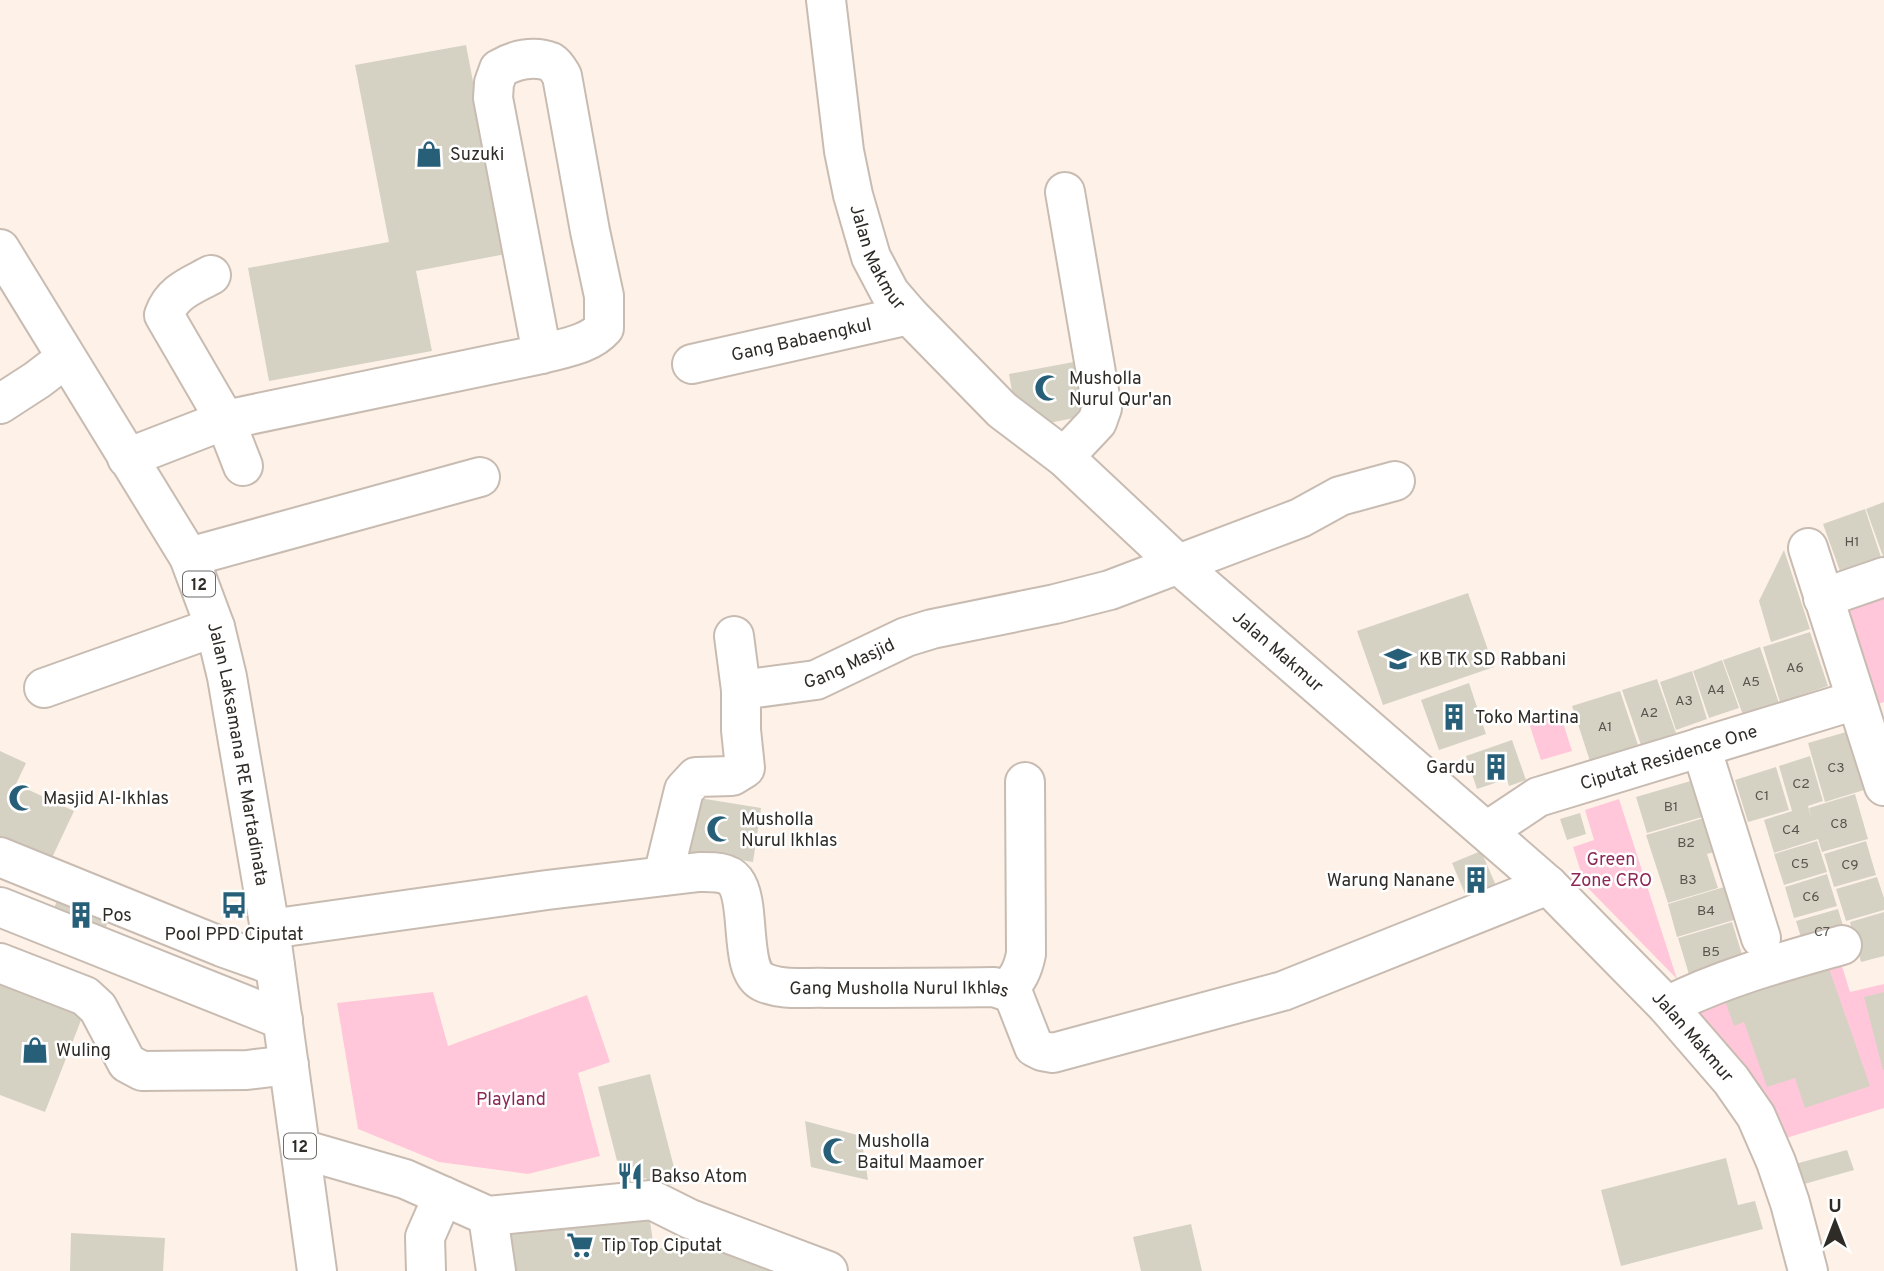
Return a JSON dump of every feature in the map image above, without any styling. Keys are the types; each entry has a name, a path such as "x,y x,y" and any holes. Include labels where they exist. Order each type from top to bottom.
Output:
{"main road":[{"name":"Jalan Makmur","path":"826,0 844,151 853,195 871,257 890,293 909,316 1002,410 1064,457 1179,565 1548,885 1667,1006 1731,1080 1756,1116 1787,1192 1808,1271"},
{"path":"127,458 225,420 542,354 583,342 599,334 604,328 604,296 562,76 553,63 533,58 508,63 499,69 494,83 494,98 542,354"},
{"path":"1064,457 1097,422 1102,408 1066,192"},
{"name":"Jalan Laksamana RE Martadinata","path":"0,249 189,557 215,627 227,677 273,948 317,1271"},
{"path":"211,275 179,292 168,305 164,316 225,420 243,466"},
{"name":"Gang Babaengkul","path":"692,364 909,316"},
{"path":"0,404 66,358"},
{"path":"189,557 480,477"},
{"name":"Gang Masjid","path":"741,690 816,680 906,637 1097,593 1179,565 1300,518 1340,496 1395,481"},
{"path":"1808,548 1868,716 1884,786"},
{"path":"1824,598 1884,577"},
{"path":"44,688 215,627"},
{"path":"663,876 684,790 696,778 732,776 745,768 741,690 734,636"},
{"name":"Ciputat Residence One","path":"1487,831 1538,797 1701,747 1868,716"},
{"path":"1701,747 1761,938"},
{"path":"1006,991 1023,970 1026,954 1025,782"},
{"path":"0,857 222,947 273,948"},
{"name":"Gang Musholla Nurul Ikhlas","path":"273,948 547,890 719,872 734,880 741,895 751,968 760,981 777,987 994,987 1014,996 1034,1047 1053,1053 1283,991 1548,885"},
{"path":"0,907 283,1020"},
{"path":"1667,1006 1706,987 1842,945"},
{"path":"206,988 222,947"},
{"path":"0,963 85,996 98,1008 127,1063 142,1071 247,1070 289,1065"},
{"path":"301,1149 405,1179 488,1216 652,1200 690,1219 828,1271"},
{"path":"426,1271 425,1237 443,1196"},
{"path":"488,1216 496,1271"}],"green space":[{"path":"1884,598 1884,702 1878,704 1846,611"},
{"path":"1559,710 1572,751 1541,760 1528,720"},
{"name":"Green Zone CRO","path":"1619,799 1677,979 1585,885 1573,847 1594,840 1585,810"},
{"path":"1837,950 1850,992 1884,984 1884,1108 1776,1141 1679,1000"},
{"name":"Playland","path":"433,992 448,1046 587,995 610,1062 578,1073 600,1156 528,1174 439,1162 358,1129 337,1003"}],"building":[{"name":"Suzuki","path":"466,45 506,254 416,271 432,351 269,381 248,268 389,242 355,65"},
{"name":"Musholla Nurul Qur'an","path":"1079,361 1089,415 1039,425 1014,403 1009,374"},
{"path":"1884,502 1884,559 1866,509"},
{"path":"1865,509 1881,557 1840,571 1823,524"},
{"path":"1784,550 1810,629 1771,642 1759,601"},
{"name":"KB TK SD Rabbani","path":"1468,593 1494,667 1383,705 1357,631"},
{"path":"1810,632 1828,686 1780,702 1763,647"},
{"path":"1760,647 1779,703 1743,715 1723,660"},
{"path":"1722,660 1739,708 1709,718 1693,671"},
{"path":"1692,671 1707,719 1676,730 1660,682"},
{"path":"1657,679 1676,733 1641,745 1622,690"},
{"name":"Toko Martina","path":"1469,683 1486,734 1439,750 1421,700"},
{"path":"1620,691 1638,745 1590,761 1572,706"},
{"path":"1846,732 1864,790 1825,802 1808,743"},
{"name":"Gardu","path":"1512,740 1526,780 1509,786 1507,779 1477,789 1466,756"},
{"name":"Masjid Al-Ikhlas","path":"0,751 26,763 16,784 74,811 50,862 0,838"},
{"path":"1810,756 1823,801 1808,806 1812,820 1809,808 1855,794 1868,839 1822,852 1818,839 1774,853 1764,820 1792,811 1779,766"},
{"path":"1776,767 1789,810 1748,822 1735,780"},
{"path":"1694,780 1706,816 1647,833 1636,797"},
{"name":"Musholla Nurul Ikhlas","path":"687,796 761,808 753,862 679,850"},
{"path":"1580,813 1586,834 1567,840 1560,819"},
{"path":"1714,815 1725,849 1707,854 1718,888 1668,903 1646,835"},
{"path":"1817,841 1827,872 1784,885 1774,854"},
{"path":"1866,841 1876,875 1834,887 1824,854"},
{"name":"Warung Nanane","path":"1481,851 1501,897 1472,910 1452,863"},
{"path":"1827,874 1837,906 1794,918 1785,887"},
{"path":"1877,877 1884,898 1884,910 1846,921 1836,889"},
{"path":"1734,884 1744,917 1677,937 1668,904"},
{"name":"Pos","path":"60,893 111,914 102,937 51,916"},
{"path":"1838,909 1848,942 1806,954 1796,921"},
{"path":"1884,912 1884,956 1861,962 1850,922"},
{"path":"1732,922 1745,964 1691,981 1678,938"},
{"path":"1827,963 1870,1086 1805,1108 1795,1078 1767,1087 1744,1022 1734,1026 1724,998"},
{"name":"Wuling","path":"0,972 87,1005 45,1112 0,1095"},
{"path":"1884,992 1884,1070 1883,1070 1864,997"},
{"path":"650,1074 678,1183 649,1190 646,1178 623,1184 598,1087"},
{"name":"Musholla Baitul Maamoer","path":"805,1121 861,1136 868,1180 811,1167"},
{"path":"1847,1150 1854,1170 1797,1186 1791,1165"},
{"path":"1726,1158 1738,1205 1755,1201 1763,1229 1621,1266 1601,1190"},
{"name":"Tip Top Ciputat","path":"649,1214 654,1249 710,1241 776,1271 511,1271 505,1233"},
{"path":"1191,1224 1202,1271 1141,1271 1133,1237"},
{"path":"71,1233 165,1238 163,1271 70,1271"}],"place":[{"name":"Suzuki","path":"429,154"},
{"name":"Musholla Nurul Qur'an","path":"1048,388"},
{"name":"KB TK SD Rabbani","path":"1398,659"},
{"name":"Toko Martina","path":"1454,717"},
{"name":"Gardu","path":"1496,767"},
{"name":"Masjid Al-Ikhlas","path":"22,798"},
{"name":"Musholla Nurul Ikhlas","path":"720,829"},
{"name":"Warung Nanane","path":"1476,880"},
{"name":"Pool PPD Ciputat","path":"234,905"},
{"name":"Pos","path":"81,915"},
{"name":"Wuling","path":"35,1050"},
{"name":"Musholla Baitul Maamoer","path":"836,1151"},
{"name":"Bakso Atom","path":"630,1176"},
{"name":"Tip Top Ciputat","path":"580,1245"}]}
